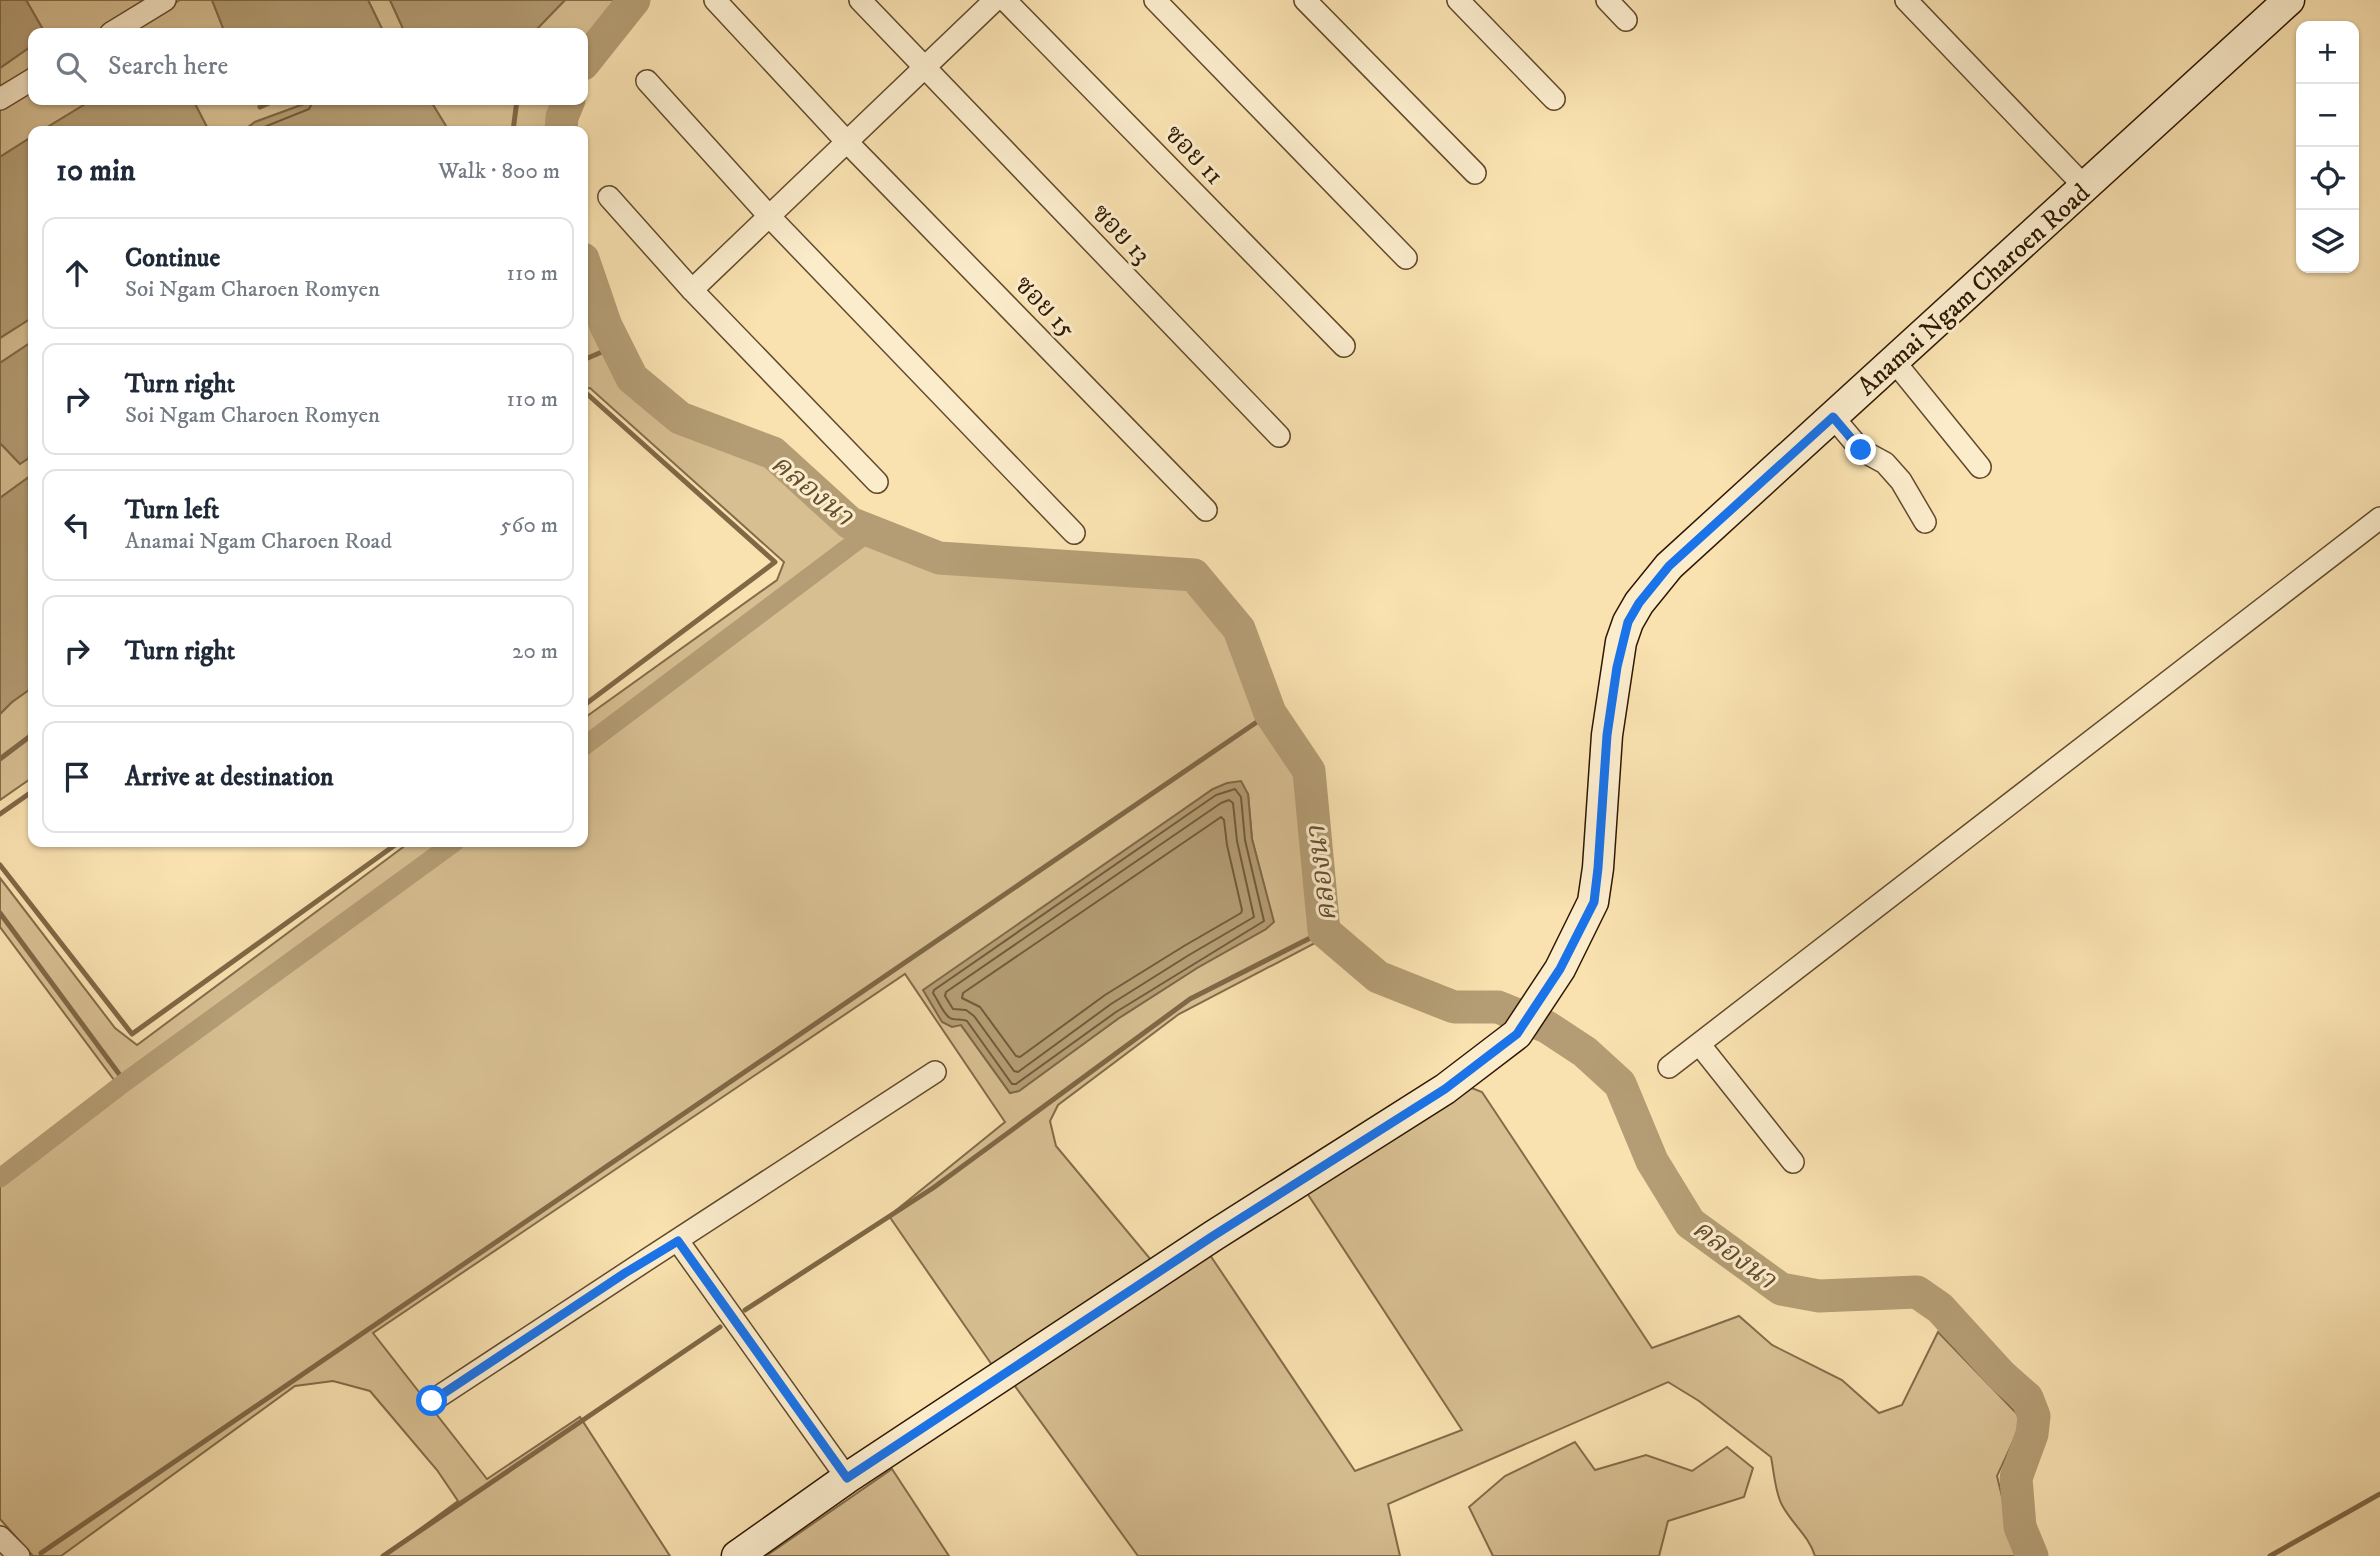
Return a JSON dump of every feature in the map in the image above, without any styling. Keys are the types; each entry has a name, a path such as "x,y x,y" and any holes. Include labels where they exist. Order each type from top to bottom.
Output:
{"street":[{"path":"119,28 165,0"},
{"name":"ซอย 15","path":"715,0 846,142 1206,510"},
{"name":"ซอย 13","path":"860,0 1279,436"},
{"path":"692,290 995,0"},
{"name":"ซอย 11","path":"1005,0 1344,346"},
{"path":"1155,0 1406,258"},
{"path":"1305,0 1475,173"},
{"path":"1458,0 1554,99"},
{"path":"1606,0 1626,20"},
{"path":"1906,0 2085,187"},
{"name":"Anamai Ngam Charoen Road","path":"737,1556 847,1478 1213,1236 1445,1089 1517,1034 1560,969 1594,902 1607,735 1617,667 1628,622 1639,603 1669,566 2288,0"},
{"path":"647,81 769,216 1074,534"},
{"path":"0,99 28,82"},
{"path":"609,197 692,290 877,482"},
{"path":"1894,360 1980,467"},
{"path":"1833,417 1861,450 1885,463 1901,481 1925,522"},
{"path":"1669,1068 2380,518"},
{"path":"1700,1045 1793,1163"},
{"path":"432,1401 934,1072"},
{"path":"678,1241 847,1478"},
{"path":"0,1537 19,1556"}],"shaded area":[{"path":"26,0 147,0 101,28 42,28"},
{"path":"180,0 212,0 223,28 132,28"},
{"path":"368,0 390,0 403,28 382,28"},
{"path":"565,0 617,0 588,35 588,28 538,28"},
{"path":"28,48 28,73 0,90 0,68"},
{"path":"28,91 28,105 84,105 49,126 28,126 28,139 0,157 0,108"},
{"path":"196,105 301,105 250,126 206,126"},
{"path":"433,105 556,105 550,126 446,126"},
{"path":"588,315 596,338 629,388 688,431 755,455 784,471 842,527 899,553 931,564 1150,583 1187,583 1226,624 1268,727 1283,743 1297,776 1312,927 1317,942 1179,1014 1058,1105 1050,1121 1056,1146 1152,1261 992,1365 889,1216 1005,1122 905,974 373,1333 487,1479 580,1417 670,1556 383,1556 458,1501 437,1470 370,1391 333,1381 295,1386 61,1556 33,1556 0,1519 0,1172 117,1084 0,927 0,878 115,1028 137,1045 403,847 588,847 588,715 777,580 784,562 590,388","holes":["1213,789 1248,794 1252,839 1273,921 1266,929 1197,968 1119,1018 1018,1091 1010,1093 961,1025 1181,812"]},
{"path":"28,320 28,344 0,363 0,338"},
{"path":"0,443 20,464 28,458 28,478 0,498"},
{"path":"28,691 28,780 0,800 0,714"},
{"path":"1469,1087 1482,1092 1652,1348 1739,1316 1772,1345 1842,1380 1879,1413 1902,1405 1938,1332 2023,1420 1997,1476 2020,1556 1815,1556 1809,1542 1780,1500 1771,1457 1699,1401 1668,1382 1388,1504 1400,1556 1138,1556 1012,1382 1210,1255 1355,1471 1462,1430 1307,1193"},
{"path":"1575,1442 1595,1470 1646,1455 1692,1471 1727,1447 1753,1468 1744,1497 1668,1521 1659,1556 1493,1556 1469,1507 1505,1476"},
{"path":"892,1469 949,1556 766,1556"}],"water":[{"path":"0,0 26,0 42,28 28,28 28,48 0,68"},
{"path":"212,0 368,0 382,28 223,28"},
{"path":"390,0 565,0 538,28 403,28"},
{"path":"84,105 196,105 206,126 49,126"},
{"path":"301,105 433,105 446,126 250,126"},
{"path":"28,139 28,320 0,338 0,157"},
{"path":"28,344 28,458 20,464 0,443 0,363"},
{"path":"28,478 28,691 0,714 0,498"},
{"path":"1241,781 1248,794 1252,839 1274,922 1119,1018 1019,1091 1010,1093 961,1025 952,1027 942,1022 923,990 1213,789"}],"waterway":[{"name":"คลองนา","path":"588,58 634,0"},
{"path":"260,107 265,105"},
{"path":"514,126 516,105"},
{"name":"คลองนา","path":"561,126 567,105"},
{"name":"คลองนา","path":"588,274 606,326 632,378 680,418 773,453 850,523 939,558 1194,575 1239,629 1270,713 1309,771 1324,931 1378,977 1454,1007 1498,1007 1547,1027 1585,1052 1620,1084 1652,1161 1690,1223 1781,1289 1819,1296 1917,1292 1940,1308 2002,1376 2027,1398 2034,1416 2032,1434 2016,1478 2020,1527 2032,1556"},
{"path":"588,358 616,346"},
{"path":"588,395 775,562 588,702"},
{"path":"588,743 870,531"},
{"path":"41,1553 1270,713"},
{"path":"0,759 28,738"},
{"path":"0,814 28,794"},
{"path":"0,865 132,1034 392,847"},
{"path":"0,1178 125,1082 448,847"},
{"path":"0,913 125,1082"},
{"path":"745,1310 933,1188 1190,999 1324,931"},
{"path":"383,1556 720,1327"},
{"path":"2270,1556 2380,1494"}],"route":[{"path":"432,1401 678,1241 847,1478 1213,1236 1445,1089 1517,1034 1560,969 1594,902 1607,735 1617,667 1621,642 1639,603 1669,566 1833,417 1861,450"}]}
